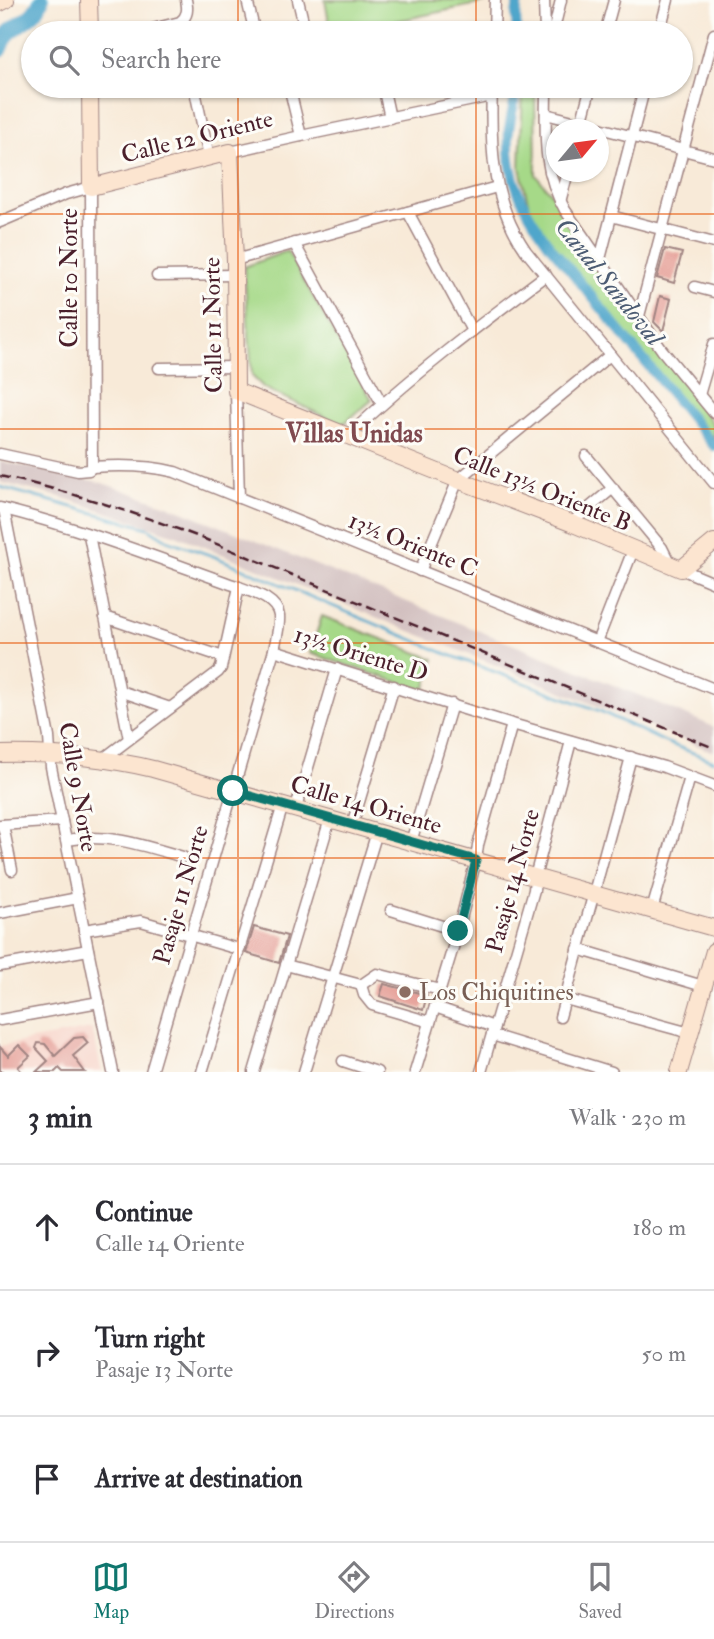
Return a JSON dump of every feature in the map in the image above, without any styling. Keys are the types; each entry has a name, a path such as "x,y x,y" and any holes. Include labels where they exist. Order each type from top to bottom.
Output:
{"street":[{"path":"0,3 6,0"},
{"path":"89,0 90,21"},
{"path":"182,21 187,14 186,0"},
{"path":"247,0 252,21"},
{"path":"298,0 303,21"},
{"path":"494,21 495,0"},
{"path":"544,0 545,21"},
{"path":"556,21 561,0"},
{"path":"608,21 614,0"},
{"path":"662,21 668,0"},
{"path":"639,316 714,34"},
{"name":"Calle 10 Norte","path":"90,98 91,468"},
{"path":"197,98 209,157"},
{"path":"292,98 300,136"},
{"path":"386,98 390,118"},
{"name":"Calle 12 Oriente","path":"0,222 66,194 91,187 466,98"},
{"path":"492,98 497,187 515,234 714,484"},
{"path":"546,98 548,166 561,202 679,372 714,413"},
{"path":"582,119 588,98"},
{"path":"600,259 642,98"},
{"path":"546,114 560,119"},
{"path":"609,132 714,158"},
{"name":"Calle 11 Norte","path":"230,152 239,498"},
{"path":"561,202 566,182"},
{"path":"157,276 235,267 294,243 497,187"},
{"path":"408,212 472,331"},
{"path":"611,216 714,243"},
{"path":"294,243 382,404"},
{"path":"348,436 382,404 546,275"},
{"path":"695,287 714,292"},
{"path":"699,396 714,344"},
{"path":"420,570 458,480 610,355"},
{"path":"159,368 236,367"},
{"name":"Calle 13½ Oriente B","path":"236,391 571,523 714,583"},
{"name":"13½ Oriente C","path":"0,454 78,471 114,465 166,470 714,689"},
{"path":"586,456 676,567 714,542"},
{"path":"571,523 613,488"},
{"name":"13½ Oriente D","path":"2,509 89,535 239,587 270,601 279,617 274,650 512,724 664,766 714,786"},
{"name":"Calle 9 Norte","path":"2,509 113,1072"},
{"path":"597,642 629,548 645,528"},
{"path":"89,535 129,739"},
{"path":"103,759 218,672 239,587"},
{"path":"105,617 223,657"},
{"name":"Pasaje 11 Norte","path":"151,1072 274,650"},
{"path":"202,1072 238,949 337,669"},
{"path":"352,825 394,686"},
{"path":"120,691 170,708"},
{"path":"411,842 452,704"},
{"path":"415,1072 458,931 478,845 512,724"},
{"name":"Pasaje 14 Norte","path":"481,1072 534,890 535,877 571,741"},
{"name":"Calle 14 Oriente","path":"0,754 50,754 103,759 153,769 714,928"},
{"path":"560,1017 631,757"},
{"path":"652,910 690,777"},
{"path":"254,1072 330,819"},
{"path":"12,870 4,853 1,825 62,821"},
{"path":"304,1072 377,832"},
{"path":"66,840 102,837 183,857"},
{"path":"0,913 78,898"},
{"path":"391,910 458,931"},
{"path":"84,930 141,921 238,949"},
{"path":"578,949 703,986"},
{"path":"0,966 88,950"},
{"path":"680,1072 714,951"},
{"path":"286,965 361,985 377,974 440,990"},
{"path":"361,985 364,995 372,1004 430,1022"},
{"path":"565,999 690,1033"},
{"path":"0,1020 99,1002"},
{"path":"435,1007 493,1031 612,1072"},
{"path":"343,1061 377,1072"}],"shaded area":[{"path":"0,461 99,482 167,505 648,699 714,727 714,752 176,535 64,498 0,482"},
{"path":"92,1029 102,1072 0,1072 0,1046"}],"green space":[{"path":"325,0 487,0 397,21 329,21"},
{"path":"523,98 535,98 536,175 568,214 714,426 714,445 532,220 520,168"},
{"path":"287,251 372,400 342,425 264,388 252,376 244,267"},
{"path":"322,616 434,659 425,691 310,653"}],"building":[{"path":"665,249 682,253 674,283 657,278"},
{"path":"660,296 671,299 663,331 654,322"},
{"path":"254,927 287,936 279,963 246,953"},
{"name":"Los Chiquitines","path":"384,984 427,995 423,1010 380,996"},
{"path":"83,1037 88,1043 73,1056 85,1072 63,1072 59,1068 55,1072 36,1072 48,1061 36,1048 38,1043 45,1044 55,1056 74,1038"},
{"path":"19,1045 30,1056 18,1067 22,1072 0,1072 0,1047 8,1056"}],"waterway":[{"path":"24,21 32,15 41,0"},
{"name":"Canal Sandoval","path":"516,21 518,0"},
{"path":"0,50 7,36 21,24"},
{"name":"Canal Sandoval","path":"515,98 509,130 510,162 523,203 548,243 714,446"},
{"path":"0,487 148,528 167,540 213,556 447,654 600,711 665,742 714,761"}],"railway":[{"path":"0,476 102,503 202,538 714,748"}],"place":[{"name":"Los Chiquitines","path":"405,992"}],"district":[{"name":"Villas Unidas","path":"354,434"}],"route":[{"path":"233,791 476,860 458,931"}]}
